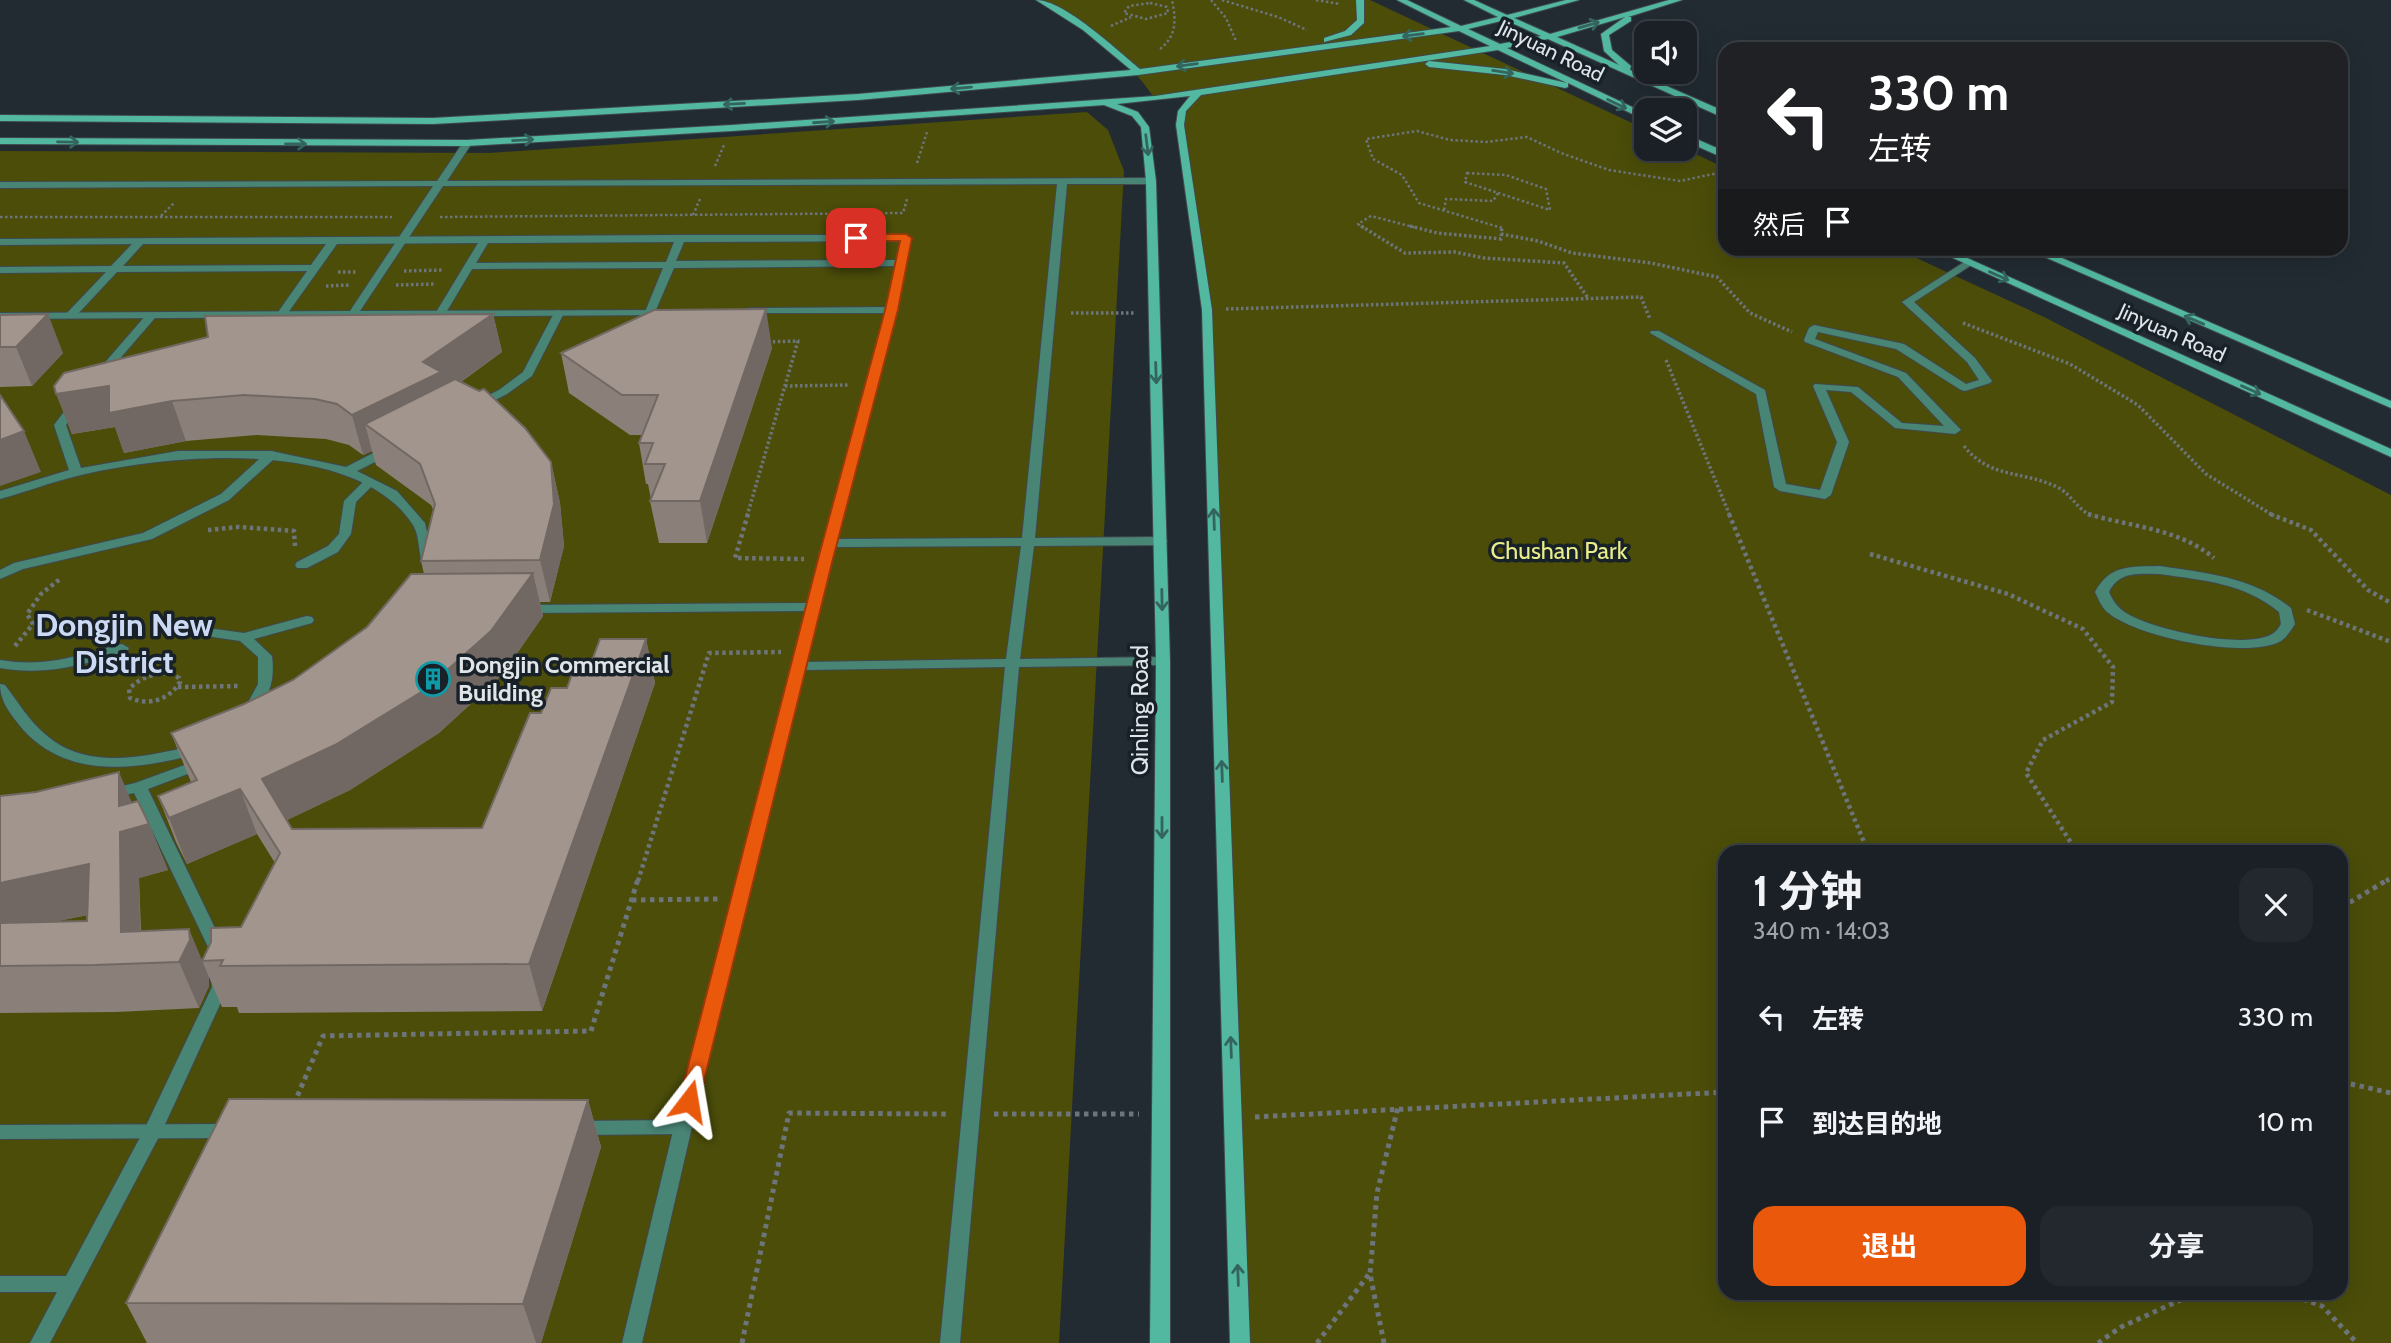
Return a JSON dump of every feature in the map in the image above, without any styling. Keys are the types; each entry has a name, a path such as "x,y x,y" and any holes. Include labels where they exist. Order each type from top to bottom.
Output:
{"main road":[{"path":"1040,0 1086,27 1135,69"},
{"path":"1301,50 1348,33 1361,21 1360,0"},
{"name":"Jinyuan Road","path":"1401,0 1634,112"},
{"name":"Jinyuan Road","path":"1468,0 1634,75"},
{"path":"0,118 433,121 858,97 1243,58 1462,28 1575,0"},
{"path":"0,141 467,143 1104,102 1197,94 1499,47 1547,37 1678,0"},
{"path":"1634,73 1608,51 1605,34 1626,19 1661,5"},
{"path":"1386,65 1437,64 1482,69 1589,90"},
{"name":"Jinyuan Road","path":"1654,84 1718,112"},
{"path":"1197,94 1182,111 1180,125 1207,310 1240,1343"},
{"name":"Qinling Road","path":"1104,102 1135,114 1144,127 1151,181 1163,661 1160,1343"},
{"path":"1697,143 1718,152"},
{"name":"Jinyuan Road","path":"1955,256 2391,453"},
{"name":"Jinyuan Road","path":"2047,256 2391,405"}],"street":[{"path":"352,315 467,143"},
{"path":"0,185 1151,181"},
{"path":"950,1343 1012,664 1028,541 1062,183"},
{"path":"0,242 906,238 891,310 825,559 683,1127 632,1343"},
{"path":"440,314 485,239"},
{"path":"650,312 681,239"},
{"path":"281,315 334,240"},
{"path":"70,316 141,241"},
{"path":"1955,429 1902,375 1808,340 1814,327 1900,346 1965,388 1986,381 1972,360 1907,302 1969,262"},
{"path":"468,266 901,263"},
{"path":"0,270 314,268"},
{"path":"731,312 891,310"},
{"path":"0,316 677,312"},
{"path":"467,411 503,392 528,374 559,313"},
{"path":"92,385 151,316"},
{"path":"1655,333 1760,392 1780,487 1825,495 1843,442 1819,386 1854,389 1899,426 1955,429"},
{"path":"76,472 60,425 83,395"},
{"path":"348,471 408,441"},
{"path":"0,495 76,472 177,455 271,455 348,471 393,494 421,526 429,565 425,577"},
{"path":"0,575 19,566 147,536 225,497 271,455"},
{"path":"302,565 332,549 345,534 350,501 370,482"},
{"path":"830,543 1161,541"},
{"path":"2159,570 2236,582 2270,596 2286,611 2288,624 2277,638 2262,643 2241,643 2172,636 2132,621 2110,608 2102,593 2107,580 2122,572 2159,570"},
{"path":"512,609 814,607"},
{"path":"193,630 244,637 307,620"},
{"path":"240,723 261,697 268,679 265,656 244,637"},
{"path":"1,664 20,669 56,667 122,648"},
{"path":"801,659 1012,664 1163,661"},
{"path":"0,688 5,704 49,745 68,756 103,762 157,759 202,748 212,742"},
{"path":"87,799 139,787 211,761"},
{"path":"40,1343 153,1131 220,987 218,950 139,787"},
{"path":"558,1128 683,1127"},
{"path":"0,1132 244,1131"},
{"path":"0,1284 71,1284"}],"path":[{"path":"1135,69 1168,44 1177,20 1172,0"},
{"path":"1212,0 1226,18 1243,58"},
{"path":"1222,0 1278,17 1308,31"},
{"path":"1317,0 1340,4"},
{"path":"1113,26 1131,17 1160,17 1169,10 1157,4 1135,4 1123,10 1131,17"},
{"path":"0,217 903,213 933,114"},
{"path":"1588,299 1564,263 1484,258 1455,252 1405,253 1358,224 1371,216 1437,233 1501,239 1502,226 1419,203 1412,184 1396,167 1373,159 1366,139 1417,131 1462,141 1486,142 1527,137 1561,153 1609,170 1680,181 1718,174"},
{"path":"1467,173 1506,175 1546,189 1550,210 1498,193 1465,182 1467,173"},
{"path":"1444,210 1446,199 1493,201 1498,193"},
{"path":"1501,234 1538,241 1572,253 1651,263 1717,277 1750,313 1808,340"},
{"path":"1207,310 1641,297 1865,845"},
{"path":"1049,313 1154,313"},
{"path":"1957,321 2070,364 2137,405 2206,474 2270,514 2311,530 2368,590 2391,603"},
{"path":"758,342 797,341 735,558 825,559"},
{"path":"785,386 872,385"},
{"path":"1955,429 1966,450 1984,468 2061,489 2085,513 2145,525 2206,549 2236,582"},
{"path":"199,531 238,527 294,531 295,549"},
{"path":"1,664 33,624 27,614 33,601 48,586 69,573 87,551"},
{"path":"1870,554 2008,594 2083,629 2113,667 2112,702 2043,740 2026,772 2073,845"},
{"path":"2270,596 2391,642"},
{"path":"293,1107 323,1036 591,1031 709,653 801,659"},
{"path":"178,687 180,682 175,675 155,674 133,684 128,694 135,701 151,702 168,696 178,687 265,686"},
{"path":"2348,903 2391,878"},
{"path":"632,900 740,899"},
{"path":"2348,1083 2391,1093"},
{"path":"1233,1118 1398,1107 1718,1092"},
{"path":"1384,1343 1370,1274 1377,1193 1398,1107"},
{"path":"742,1343 789,1113 1161,1114"},
{"path":"1317,1343 1370,1274"},
{"path":"2098,1343 2121,1327 2181,1300"},
{"path":"2305,1300 2322,1306 2357,1343"}],"green space":[{"name":"Chushan Park","path":"1040,0 1370,0 1634,124 1634,161 1697,161 1697,155 1718,165 1718,256 1912,256 2044,317 2391,495 2391,1343 1240,1343 1207,310 1180,125 1182,111 1196,95 1155,99 1131,68 1104,43"},
{"path":"1087,112 1108,130 1124,171 1059,1343 0,1343 0,151 489,153"}],"building":[{"path":"766,309 700,501 650,501 665,464 645,464 653,443 639,443 658,395 622,395 561,353 654,310"},
{"path":"48,314 16,347 0,347 0,315"},
{"path":"493,314 423,362 441,372 352,415 337,404 315,399 244,395 172,401 109,413 109,386 56,394 54,386 64,373 208,337 205,316"},
{"path":"455,379 479,391 484,389 525,428 551,462 554,504 540,560 421,561 435,504 420,464 365,424"},
{"path":"0,395 24,431 0,440"},
{"path":"533,573 491,631 426,689 335,745 262,779 292,829 482,828 530,713 541,713 551,688 567,688 576,663 591,663 600,639 646,639 529,964 220,966 223,960 202,961 211,942 211,928 241,927 280,853 240,789 169,818 158,796 197,780 171,733 244,704 293,680 367,627 411,574"},
{"path":"119,772 119,806 138,801 149,824 120,832 121,932 189,929 190,940 179,962 0,966 0,923 87,921 89,864 0,883 0,796 36,792"},
{"path":"229,1099 588,1100 523,1304 126,1303"}],"place":[{"name":"Dongjin Commercial Building","path":"433,679"}],"district":[{"name":"Dongjin New District","path":"124,644"}],"route":[{"path":"689,1101 825,559 891,310 906,238 856,238"}]}
